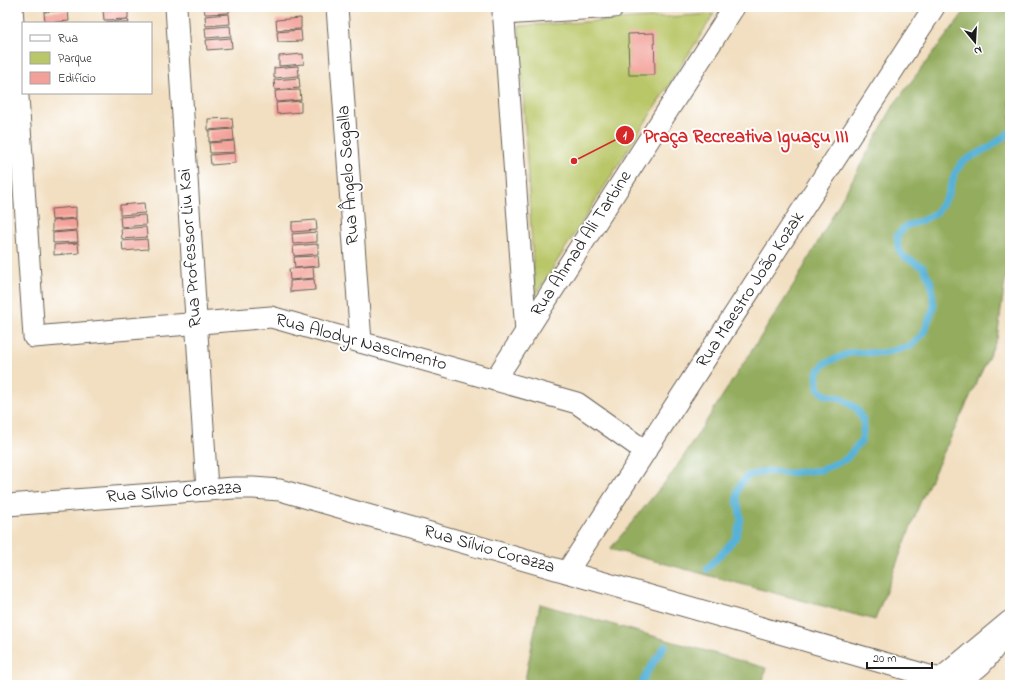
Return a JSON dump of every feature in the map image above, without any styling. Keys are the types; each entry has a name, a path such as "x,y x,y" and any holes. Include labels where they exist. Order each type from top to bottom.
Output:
{"street":[{"name":"Rua Alodyr Nascimento","path":"12,7 34,337 271,317 576,403 645,451"},
{"name":"Rua Professor Liu Kai","path":"176,7 207,489"},
{"name":"Rua Ângelo Segalla","path":"337,7 361,342"},
{"path":"526,332 503,11 614,7"},
{"name":"Rua Ahmad Ali Tarbine","path":"495,380 734,7"},
{"name":"Rua Maestro João Kozak","path":"567,572 934,7"},
{"name":"Rua Sílvio Corazza","path":"7,505 207,489 253,488 280,490 567,572 937,682 961,685"},
{"path":"937,682 1010,621"},
{"path":"937,682 962,677 976,669 987,659 1010,626"}],"green space":[{"path":"968,7 1010,7 1010,246 997,339 920,503 875,620 610,549 674,471 794,285 895,103"},
{"path":"714,14 535,296 519,26"},
{"path":"540,604 766,668 762,685 524,685"}],"building":[{"path":"204,7 229,7 229,13 205,14"},
{"path":"128,9 128,19 104,20 103,10"},
{"path":"68,10 69,21 45,22 44,12"},
{"path":"229,14 230,24 206,26 205,16"},
{"path":"301,18 301,29 277,30 276,20"},
{"path":"128,20 129,22 106,22"},
{"path":"230,26 231,36 206,38 205,28"},
{"path":"301,30 302,41 278,42 277,32"},
{"path":"654,33 655,75 629,75 628,34"},
{"path":"231,38 232,48 207,50 206,40"},
{"path":"303,54 304,64 279,66 279,56"},
{"path":"298,66 299,76 274,78 274,68"},
{"path":"299,78 300,88 275,90 274,80"},
{"path":"300,90 301,100 276,102 275,91"},
{"path":"301,101 301,112 277,114 276,103"},
{"path":"232,118 233,128 208,130 208,119"},
{"path":"233,129 234,140 209,142 209,131"},
{"path":"234,141 235,152 210,153 209,143"},
{"path":"235,153 235,163 211,165 210,155"},
{"path":"144,203 145,213 120,215 120,205"},
{"path":"76,207 76,218 52,220 51,209"},
{"path":"145,215 146,225 121,227 120,217"},
{"path":"76,219 77,230 52,232 52,221"},
{"path":"316,220 317,230 292,232 292,222"},
{"path":"146,227 147,237 122,239 121,229"},
{"path":"77,231 78,242 53,243 53,233"},
{"path":"317,232 317,242 293,244 292,234"},
{"path":"147,239 148,249 123,251 122,241"},
{"path":"78,243 79,253 54,255 54,245"},
{"path":"318,244 318,254 294,256 293,246"},
{"path":"318,256 319,266 295,268 294,257"},
{"path":"313,267 314,278 290,280 289,269"},
{"path":"314,279 315,290 290,292 290,281"}],"waterway":[{"path":"707,569 736,537 741,519 737,500 738,488 747,476 766,471 789,473 821,470 846,459 862,440 864,422 857,409 841,398 825,395 818,388 817,373 825,363 852,352 884,353 910,346 923,334 934,307 931,282 923,267 903,256 898,248 897,235 906,226 923,220 936,213 948,195 955,173 963,161 990,147 1010,132"},
{"path":"641,685 647,672 665,646"}],"place":[{"name":"Praça Recreativa Iguaçu III","path":"574,161"}]}
